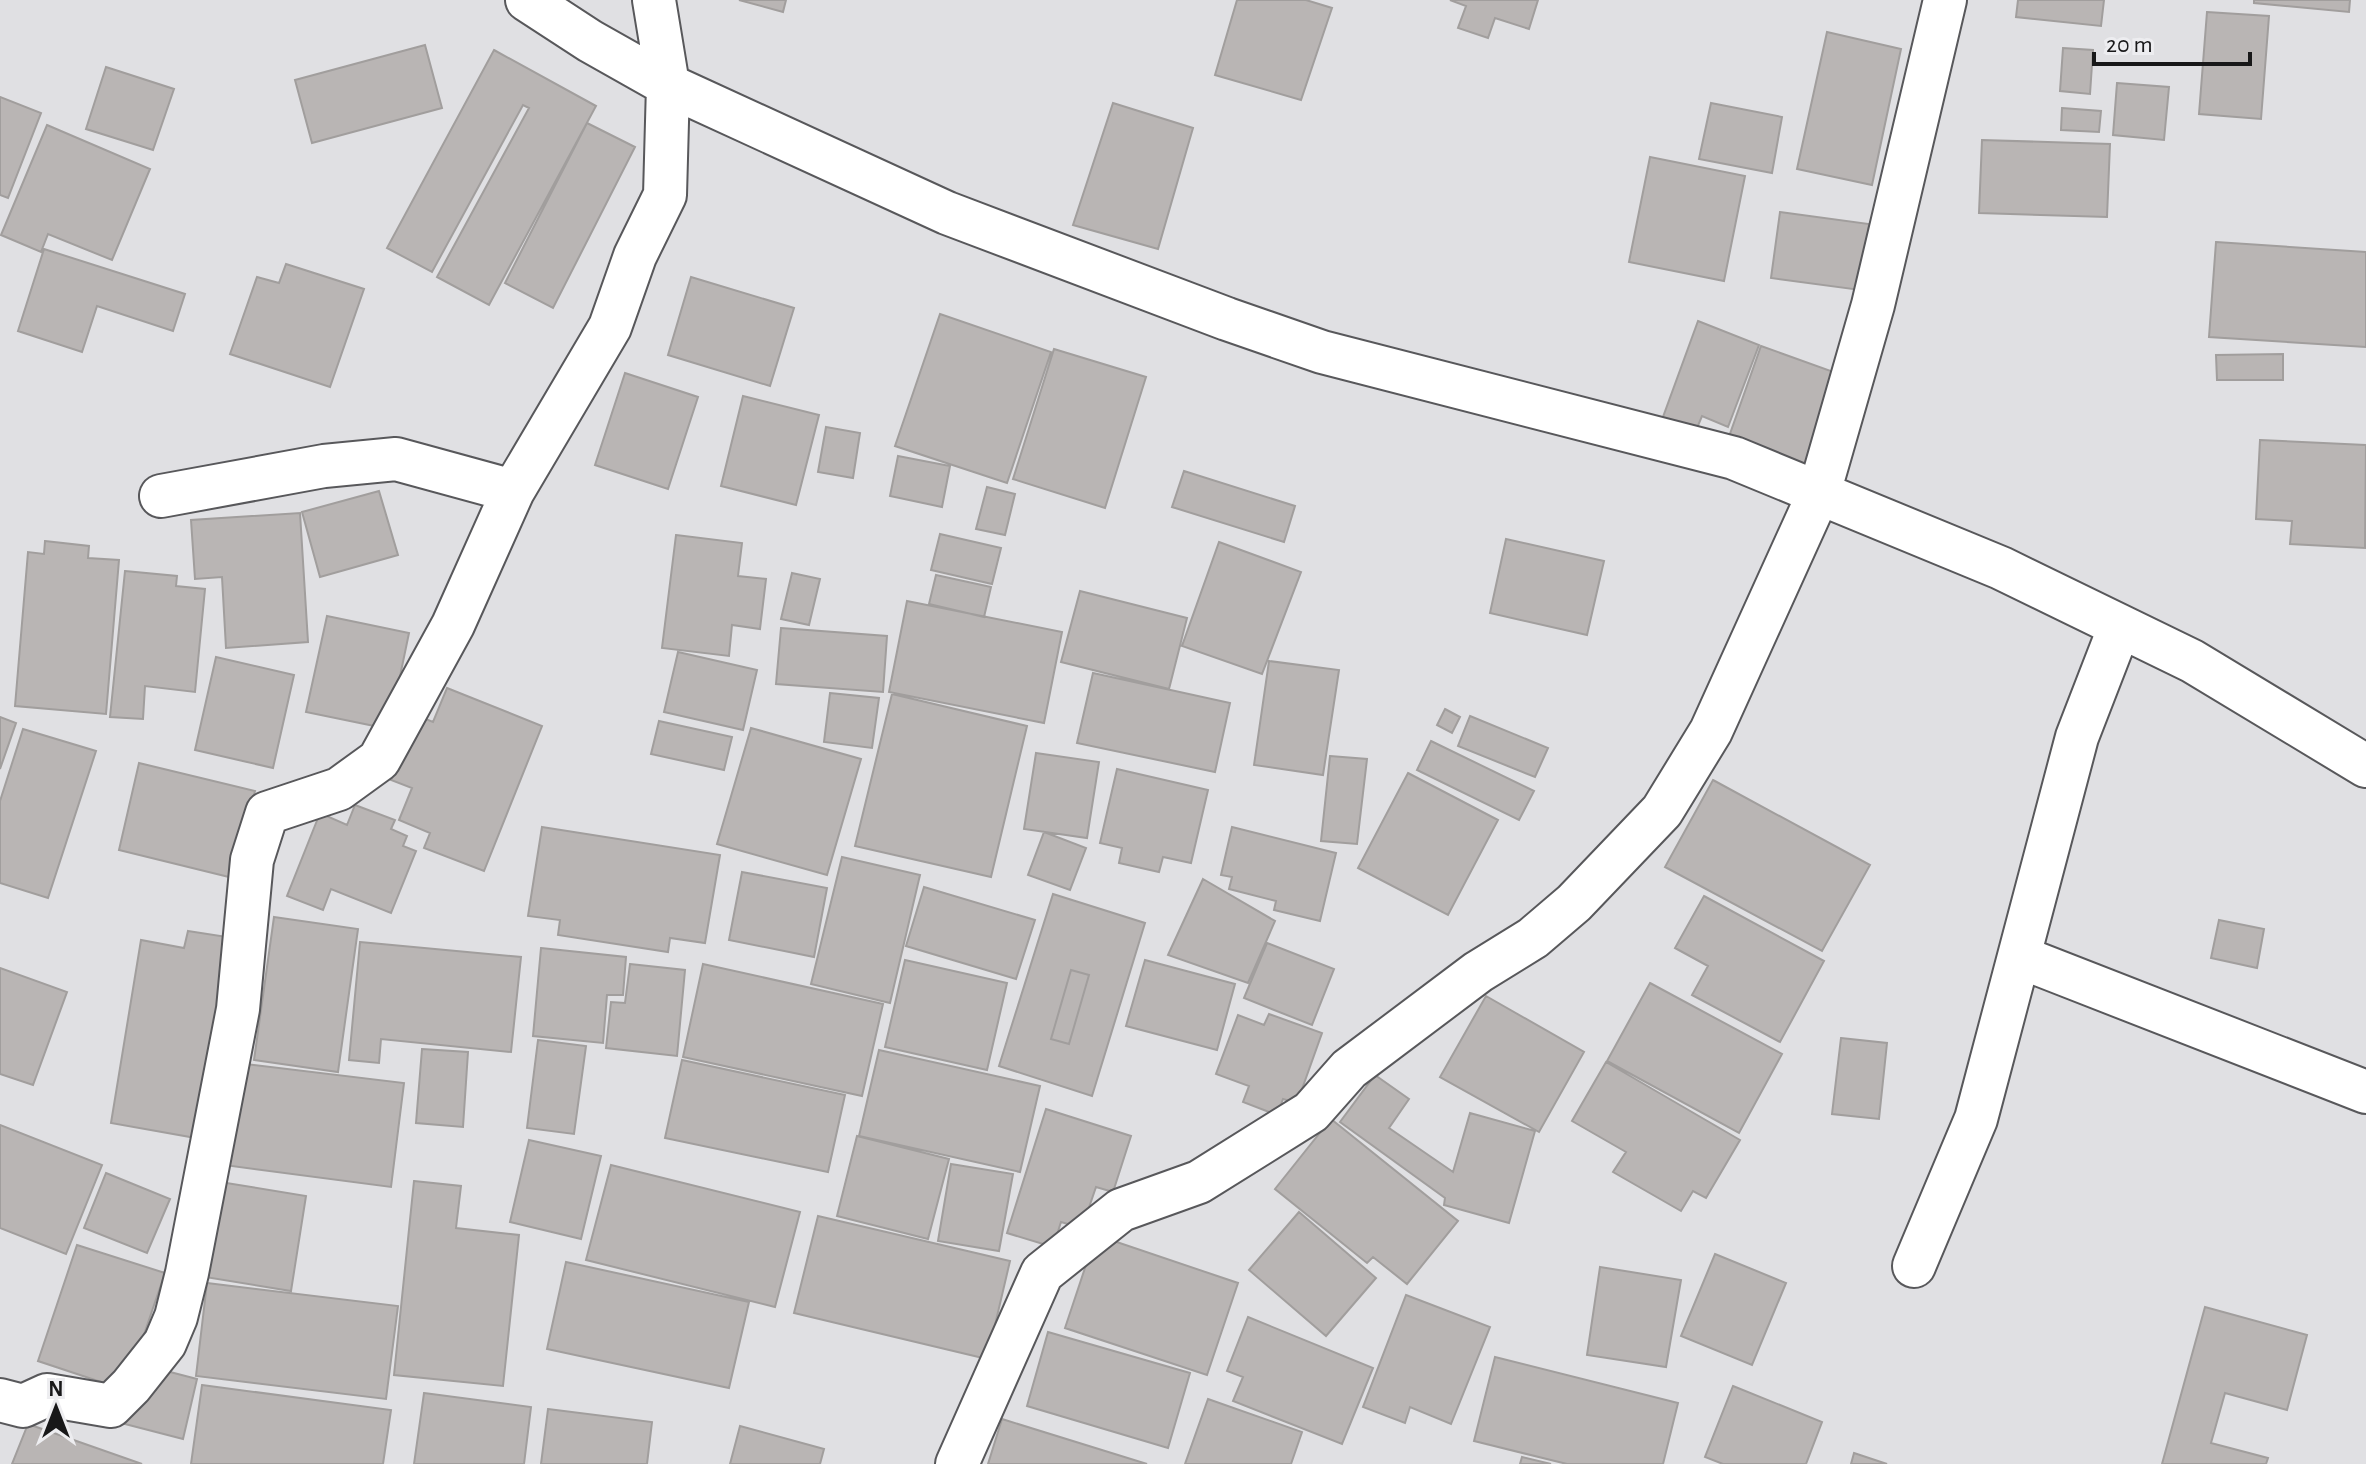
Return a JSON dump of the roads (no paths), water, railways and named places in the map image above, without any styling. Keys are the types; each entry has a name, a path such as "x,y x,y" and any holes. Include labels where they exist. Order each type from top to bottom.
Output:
{"street":[{"path":"527,0 590,41 668,85 947,213 1322,352 1734,458 2001,568 2192,661 2366,766"},
{"path":"0,1400 23,1406 47,1395 111,1406 165,1343 176,1317 187,1273 238,1009 252,860 267,813 339,789 379,760 453,625 513,491 610,327 635,256 665,195 668,85 654,0"},
{"path":"957,1464 1042,1273 1121,1210 1199,1182 1311,1112 1349,1069 1478,972 1533,938 1574,903 1662,811 1711,731 1819,493 1873,305 1945,0"},
{"path":"161,496 324,466 396,459 513,491"},
{"path":"1914,1266 1976,1119 2077,737 2120,626"},
{"path":"2020,957 2366,1092"}]}
